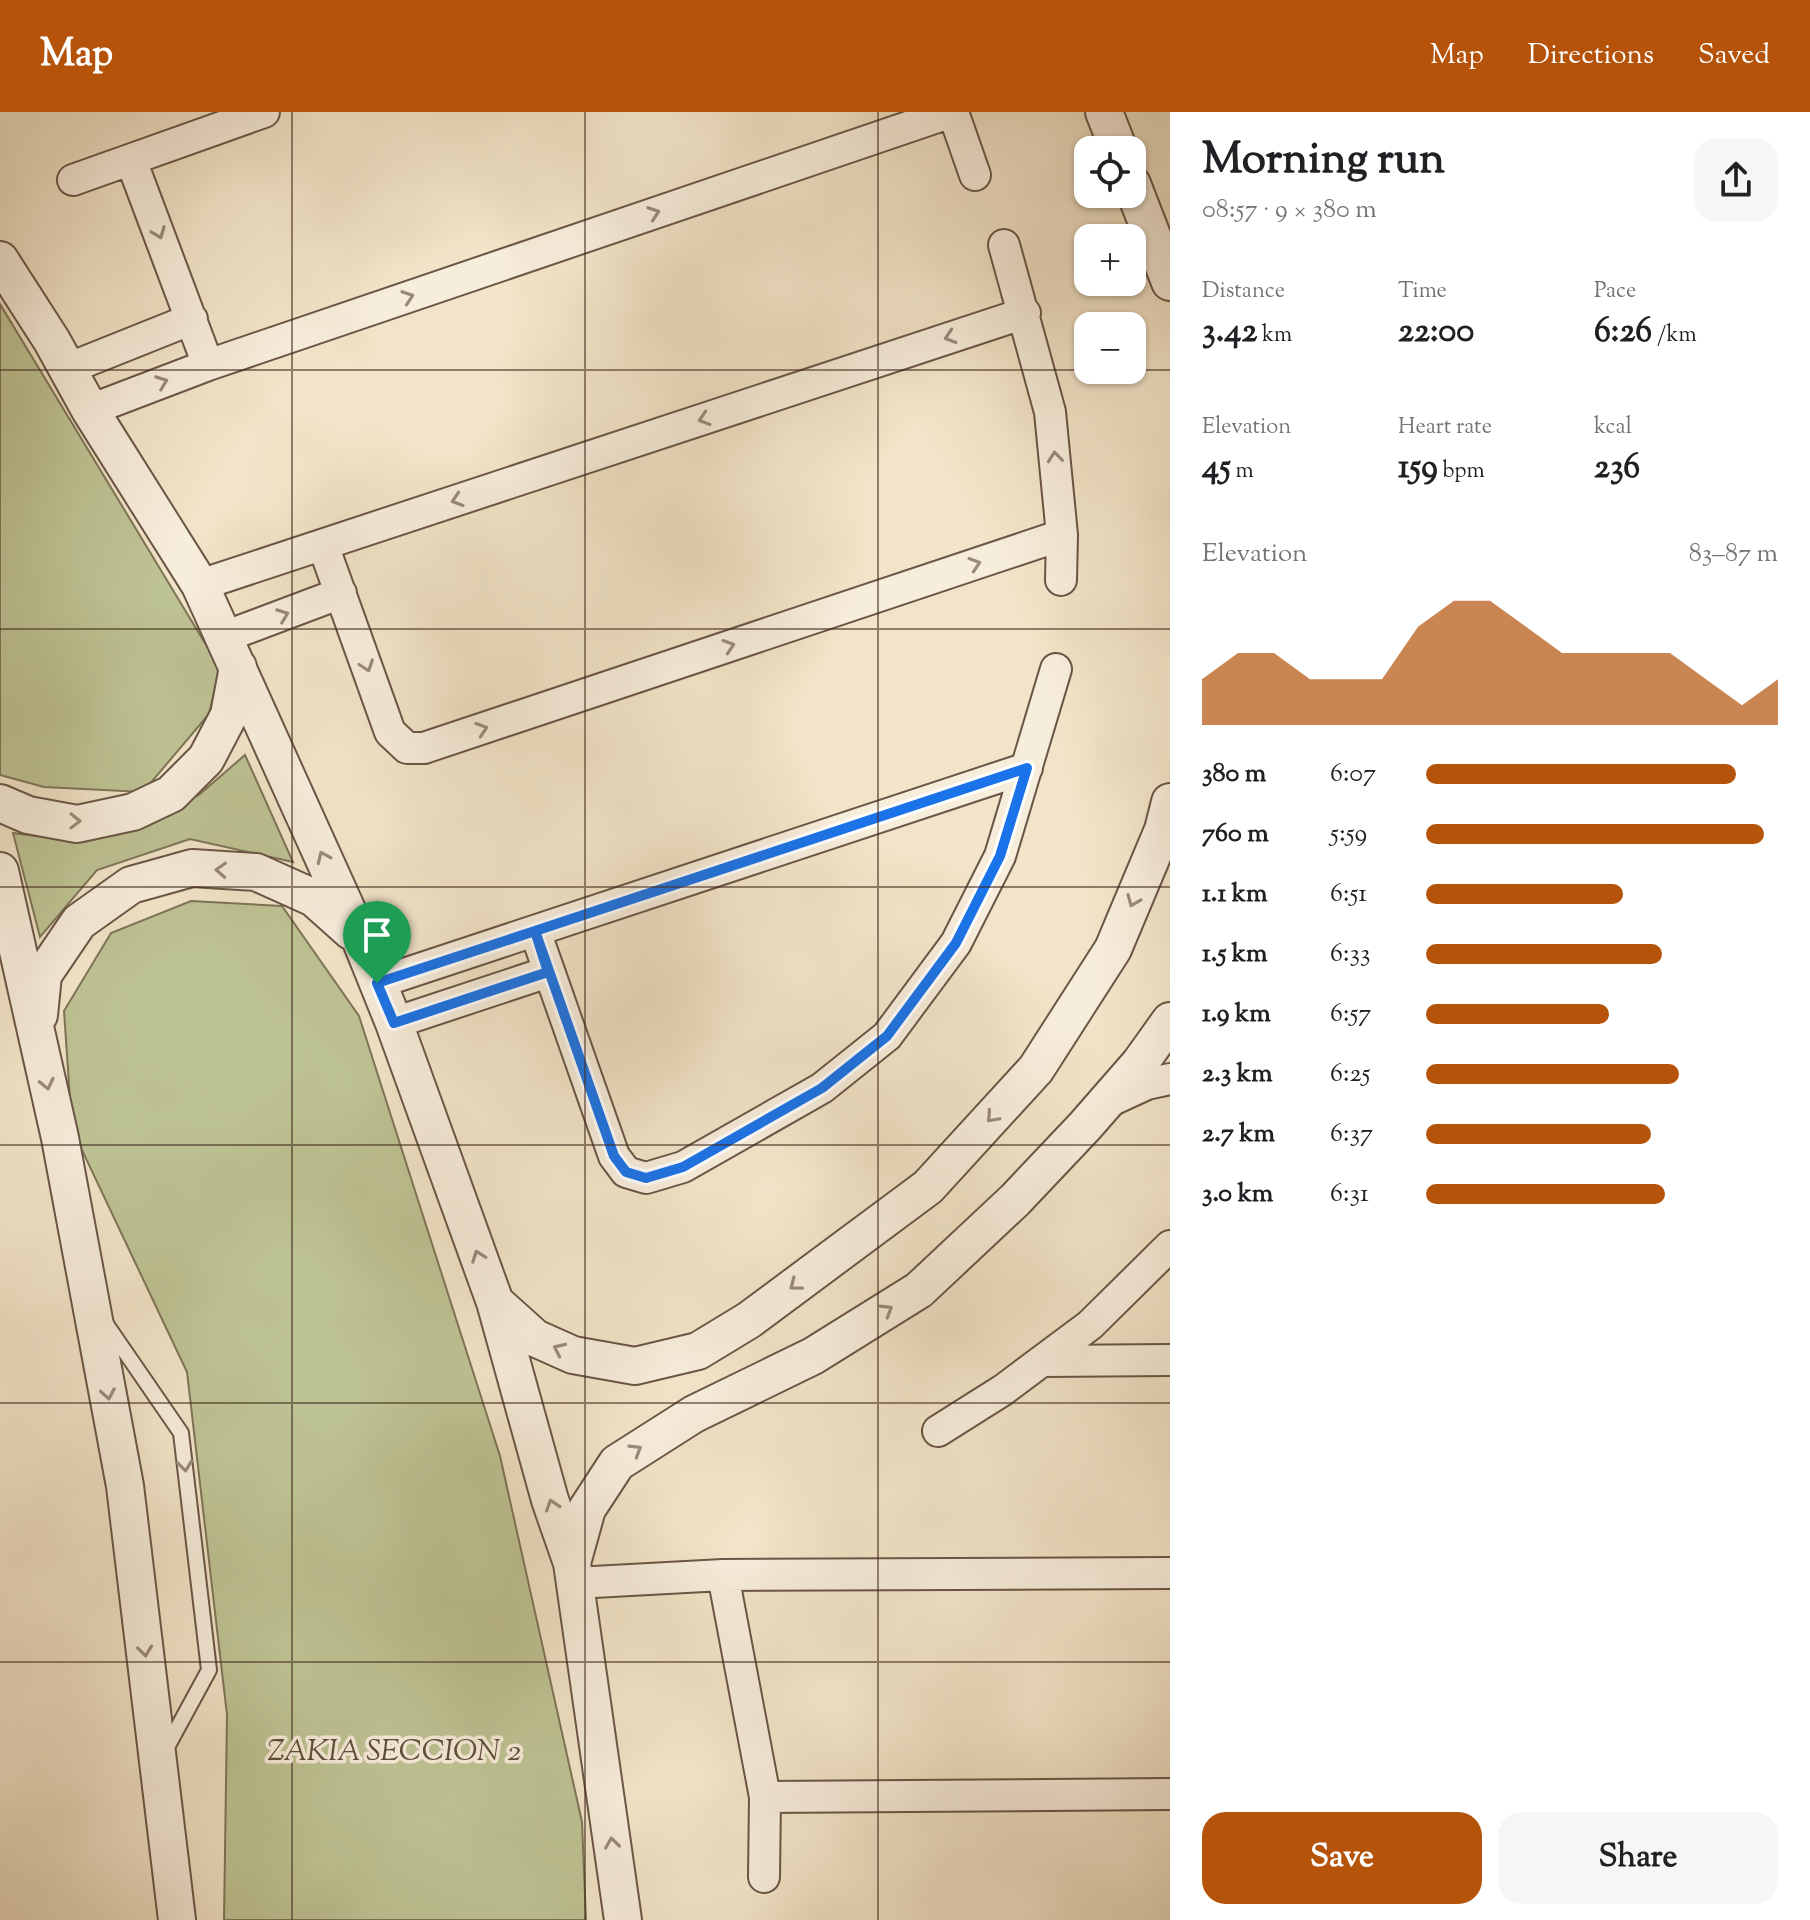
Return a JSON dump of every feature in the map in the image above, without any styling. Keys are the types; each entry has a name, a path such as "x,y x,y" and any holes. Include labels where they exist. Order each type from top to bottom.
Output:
{"street":[{"path":"73,180 264,112"},
{"path":"90,410 208,365 952,112 975,175"},
{"path":"1104,112 1113,136"},
{"path":"131,160 208,365"},
{"path":"1141,208 1170,282"},
{"path":"1004,245 1050,412 1062,535 1061,580"},
{"path":"0,260 200,585 361,941 394,1023 495,1302 573,1573 623,1920"},
{"path":"200,585 1025,313"},
{"path":"67,369 192,319"},
{"path":"323,545 390,732 407,748 424,748 1062,535"},
{"path":"231,652 341,593"},
{"path":"0,803 28,815 77,824 133,812 171,794 206,759 229,715 231,652"},
{"path":"535,931 614,1156 626,1172 646,1178 683,1167 822,1088 887,1036 956,943 1000,856 1056,669"},
{"path":"377,983 1027,768"},
{"path":"495,1302 535,1338 573,1355 635,1366 698,1351 749,1320 928,1187 1036,1069 1113,949 1163,830 1170,802"},
{"path":"37,1042 43,975 79,922 131,885 192,868 256,872 314,898 361,941"},
{"path":"1,875 60,1138 125,1486 177,1920"},
{"path":"394,1023 548,972"},
{"path":"573,1573 587,1509 617,1463 694,1414 813,1356 919,1290 1015,1200 1106,1103 1170,1021"},
{"path":"1106,1103 1147,1084 1170,1079"},
{"path":"938,1431 1043,1361 1090,1325 1170,1246"},
{"path":"1043,1361 1170,1360"},
{"path":"573,1573 1170,1573"},
{"path":"723,1575 765,1797 764,1877"},
{"path":"765,1797 1170,1794"}],"lane":[{"path":"92,1303 181,1433 209,1670 159,1762"}],"green space":[{"path":"0,304 220,668 209,714 143,792 44,787 0,775"},
{"path":"245,755 293,862 190,839 97,870 40,937 13,833 83,842 157,821 200,794"},
{"name":"ZAKIA SECCION 2","path":"191,901 282,906 359,1016 500,1456 582,1822 586,1920 224,1920 227,1715 187,1372 72,1129 64,1011 111,933"}],"route":[{"path":"377,983 394,1023 548,972 535,931 1027,768 1000,856 956,943 887,1036 822,1088 683,1167 646,1178 626,1172 614,1156 535,931 377,983"}]}
